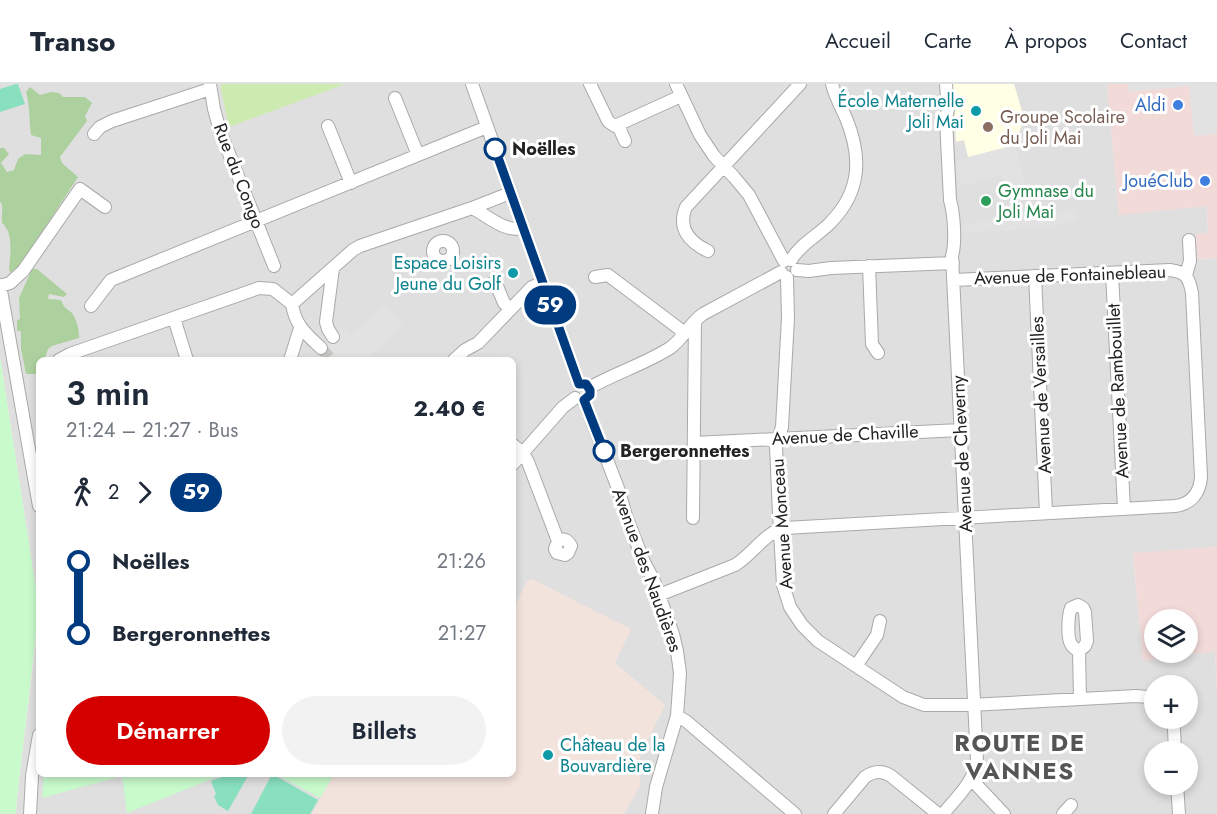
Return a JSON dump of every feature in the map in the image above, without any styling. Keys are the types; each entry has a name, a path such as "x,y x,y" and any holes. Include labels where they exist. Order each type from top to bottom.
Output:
{"street":[{"name":"Avenue des Naudières","path":"472,84 542,283 621,495 626,516 673,634 679,661 677,716 656,787 652,814"},
{"path":"590,84 609,122 615,126 681,96"},
{"path":"676,84 700,135 714,156 749,195 788,268"},
{"path":"708,250 699,246 683,230 682,215 686,207 800,84"},
{"path":"558,541 528,462 518,449 582,392 669,349 703,314 788,268 797,251 821,232 842,210 855,183 857,168 849,125 832,84"},
{"name":"Avenue de Cheverny","path":"944,814 970,779 977,761 960,430 946,84"},
{"path":"94,134 100,127 112,121 210,87"},
{"name":"Rue du Congo","path":"210,87 220,131 274,266"},
{"path":"395,98 418,155"},
{"path":"618,125 625,141"},
{"path":"328,126 351,183"},
{"path":"91,306 111,280 487,127"},
{"path":"36,489 0,286 9,284 19,275 80,189 105,207"},
{"path":"292,303 360,246 510,193"},
{"path":"484,214 491,201"},
{"path":"472,208 511,229 523,228"},
{"path":"432,222 439,242"},
{"name":"Avenue de Fontainebleau","path":"1186,275 1190,261 1189,240"},
{"path":"788,268 809,271 953,263"},
{"path":"869,266 872,344 878,353"},
{"path":"333,268 326,322 333,337"},
{"name":"Avenue Monceau","path":"788,268 784,405 782,427 776,446 780,529 783,585 788,603 806,630 818,641 903,697 929,706 1144,697"},
{"name":"Avenue de Fontainebleau","path":"780,529 1180,506 1191,499 1199,489 1201,483 1192,293 1191,284 1186,275 1170,270 954,280"},
{"name":"Avenue de Rambouillet","path":"1112,273 1124,509"},
{"path":"595,277 608,275 682,337 687,345 695,347"},
{"name":"Avenue de Versailles","path":"1035,276 1046,513"},
{"path":"457,357 478,343 532,287 542,283"},
{"path":"491,284 497,286 504,303 511,309"},
{"path":"64,357 259,288 273,289 292,303 294,318 300,328 321,348"},
{"path":"174,318 186,357"},
{"path":"693,518 695,321"},
{"path":"291,357 300,328"},
{"name":"Avenue de Chaville","path":"694,443 960,430"},
{"path":"659,595 735,565 780,529"},
{"path":"856,666 877,635 880,621"},
{"path":"1079,651 1080,699"},
{"path":"677,716 686,721 795,814"},
{"path":"30,814 36,753"},
{"path":"834,814 865,777 879,772 887,773 938,814"},
{"path":"970,779 1004,814"},
{"path":"1178,795 1179,814"}],"shaded area":[{"path":"0,84 1107,84 1119,214 1207,206 1208,234 1196,234 1198,259 1217,258 1217,547 1133,554 1144,663 1198,663 1198,653 1215,651 1217,814 16,814 36,640 36,777 516,777 516,357 36,357 36,589 0,357"},
{"name":"Groupe Scolaire du Joli Mai","path":"953,84 1014,84 1024,118 1015,145 968,157 964,140 956,142"},
{"path":"1107,84 1217,84 1217,258 1197,259 1196,234 1208,233 1207,206 1119,215"},
{"path":"1128,84 1217,84 1217,134 1194,136 1189,86 1129,92"},
{"path":"1015,145 1028,194 1020,197 1025,220 1075,208 1079,220 1036,230 1029,226 1011,230 960,232 960,226 1016,215 1017,210 1001,175 962,186 956,161"},
{"path":"385,304 403,326 368,357 338,357 326,343 342,328 350,335"},
{"path":"1217,547 1217,693 1215,651 1198,653 1198,609 1144,609 1143,661 1133,553"},
{"path":"532,579 631,629 615,663 665,705 640,756 640,786 624,814 312,814 332,777 516,777 516,605 527,581"}],"green space":[{"path":"18,84 25,104 0,112 0,89"},
{"path":"221,84 345,84 229,127"},
{"path":"30,87 40,95 51,92 59,93 63,97 85,97 92,103 85,116 87,121 60,157 62,163 78,177 17,271 11,273 9,270 10,238 2,223 2,204 0,202 0,148 4,148 9,154 1,163 7,172 14,170 18,159 25,154 41,155 41,138 31,135 26,92"},
{"path":"32,269 37,269 67,294 64,297 49,294 48,299 61,300 71,312 77,325 79,338 52,346 45,357 36,357 36,374 26,374 21,349 21,331 17,331 17,320 20,319 19,298"},
{"path":"0,357 36,589 36,634 16,814 0,814"},
{"path":"44,777 118,777 42,798"},
{"path":"122,777 217,777 127,813"},
{"path":"222,777 247,777 228,811 218,805 211,781"},
{"path":"270,777 277,777 318,800 310,814 251,814"},
{"path":"281,777 332,777 320,798"}],"tunnel":[{"path":"321,348 328,357"}],"bus line":[{"name":"59","path":"495,149 579,384 586,384 590,390 590,395 584,400 604,451"}],"place":[{"name":"Aldi","path":"1178,105"},
{"name":"École Maternelle Joli Mai","path":"976,111"},
{"name":"Groupe Scolaire du Joli Mai","path":"988,127"},
{"name":"Noëlles","path":"495,149"},
{"name":"JouéClub","path":"1205,181"},
{"name":"Gymnase du Joli Mai","path":"986,201"},
{"name":"Espace Loisirs Jeune du Golf","path":"513,273"},
{"name":"Bergeronnettes","path":"604,451"},
{"name":"Château de la Bouvardière","path":"548,755"}],"district":[{"name":"ROUTE DE VANNES","path":"1020,756"}]}
